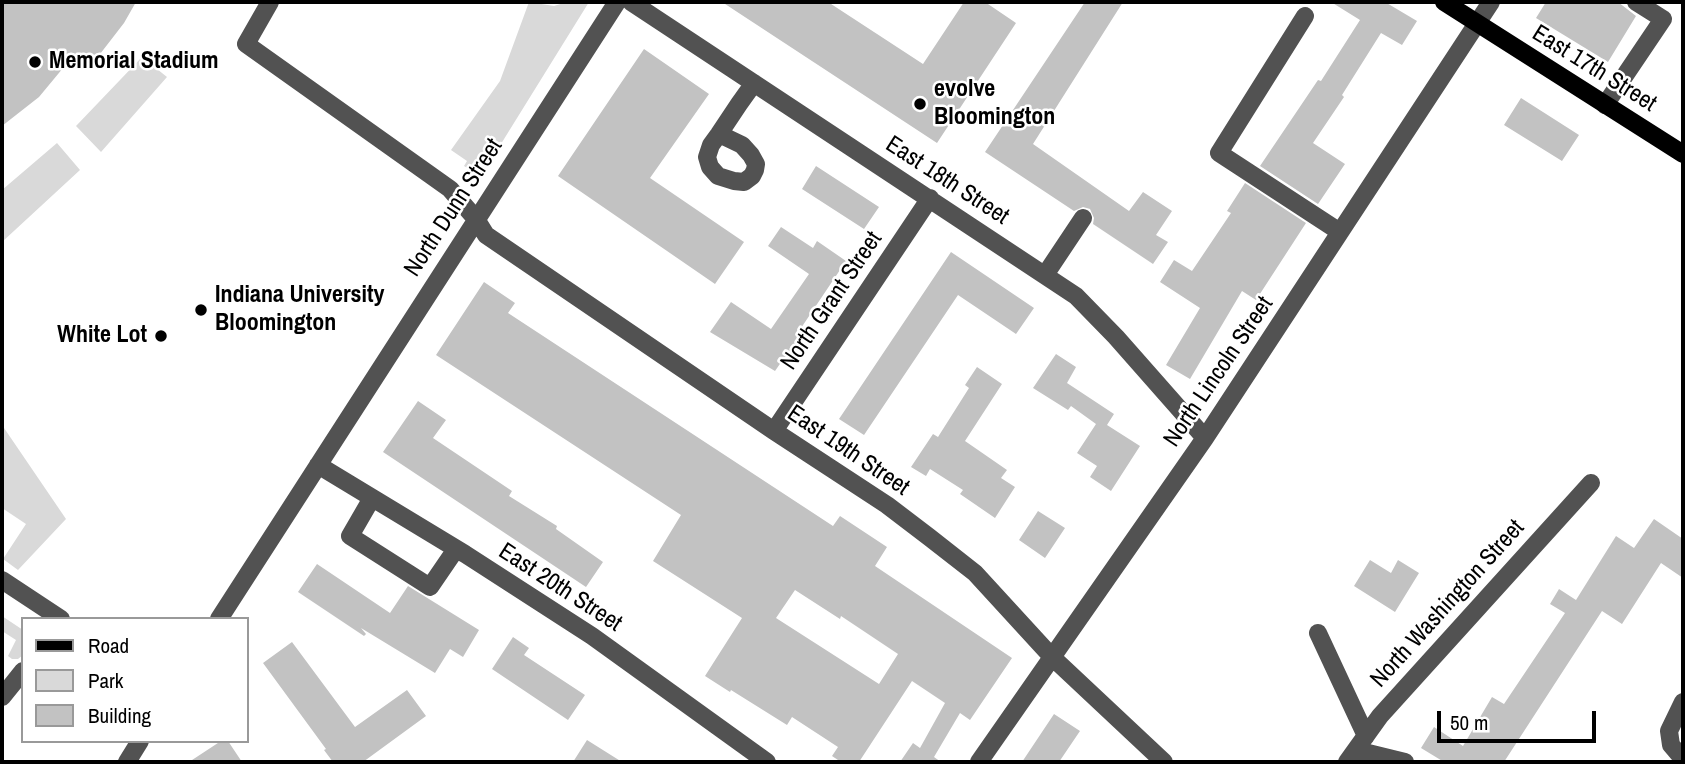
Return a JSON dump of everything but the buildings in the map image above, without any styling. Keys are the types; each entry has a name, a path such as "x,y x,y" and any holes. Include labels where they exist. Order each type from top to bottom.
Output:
{"main road":[{"name":"East 17th Street","path":"1444,2 1683,154"}],"street":[{"name":"East 19th Street","path":"270,2 246,44 450,189 486,235 887,505 975,573 1052,657 1164,762"},
{"name":"North Dunn Street","path":"220,617 617,2"},
{"name":"East 18th Street","path":"631,2 1076,296 1205,438"},
{"name":"North Lincoln Street","path":"979,762 1205,438 1491,2"},
{"path":"1605,105 1663,19 1636,2"},
{"path":"1305,16 1219,153 1340,232"},
{"path":"719,134 754,83"},
{"name":"North Grant Street","path":"774,431 930,198"},
{"path":"1045,275 1083,218"},
{"name":"East 20th Street","path":"318,465 592,636 767,762"},
{"name":"North Washington Street","path":"1356,749 1380,716 1591,483"},
{"path":"372,498 350,536 430,587 456,549"},
{"path":"2,580 58,617"},
{"path":"1318,633 1356,749 1405,762"},
{"path":"2,697 21,673"},
{"path":"1683,702 1670,731 1671,745 1683,759"},
{"path":"127,762 139,743"}],"green space":[{"path":"529,2 554,6 567,2 589,2 491,160 482,168 469,169 464,166 467,161 451,150 500,81"},
{"path":"142,57 167,77 101,152 76,126"},
{"path":"57,143 80,170 2,242 2,190"},
{"path":"2,425 66,519 18,570 3,559 26,524 2,508"},
{"path":"2,616 21,629 21,657 18,659 8,656 16,640 2,631"}],"place":[{"name":"Memorial Stadium","path":"35,62"},
{"name":"evolve Bloomington","path":"920,104"},
{"name":"Indiana University Bloomington","path":"201,310"},
{"name":"White Lot","path":"161,336"}]}
